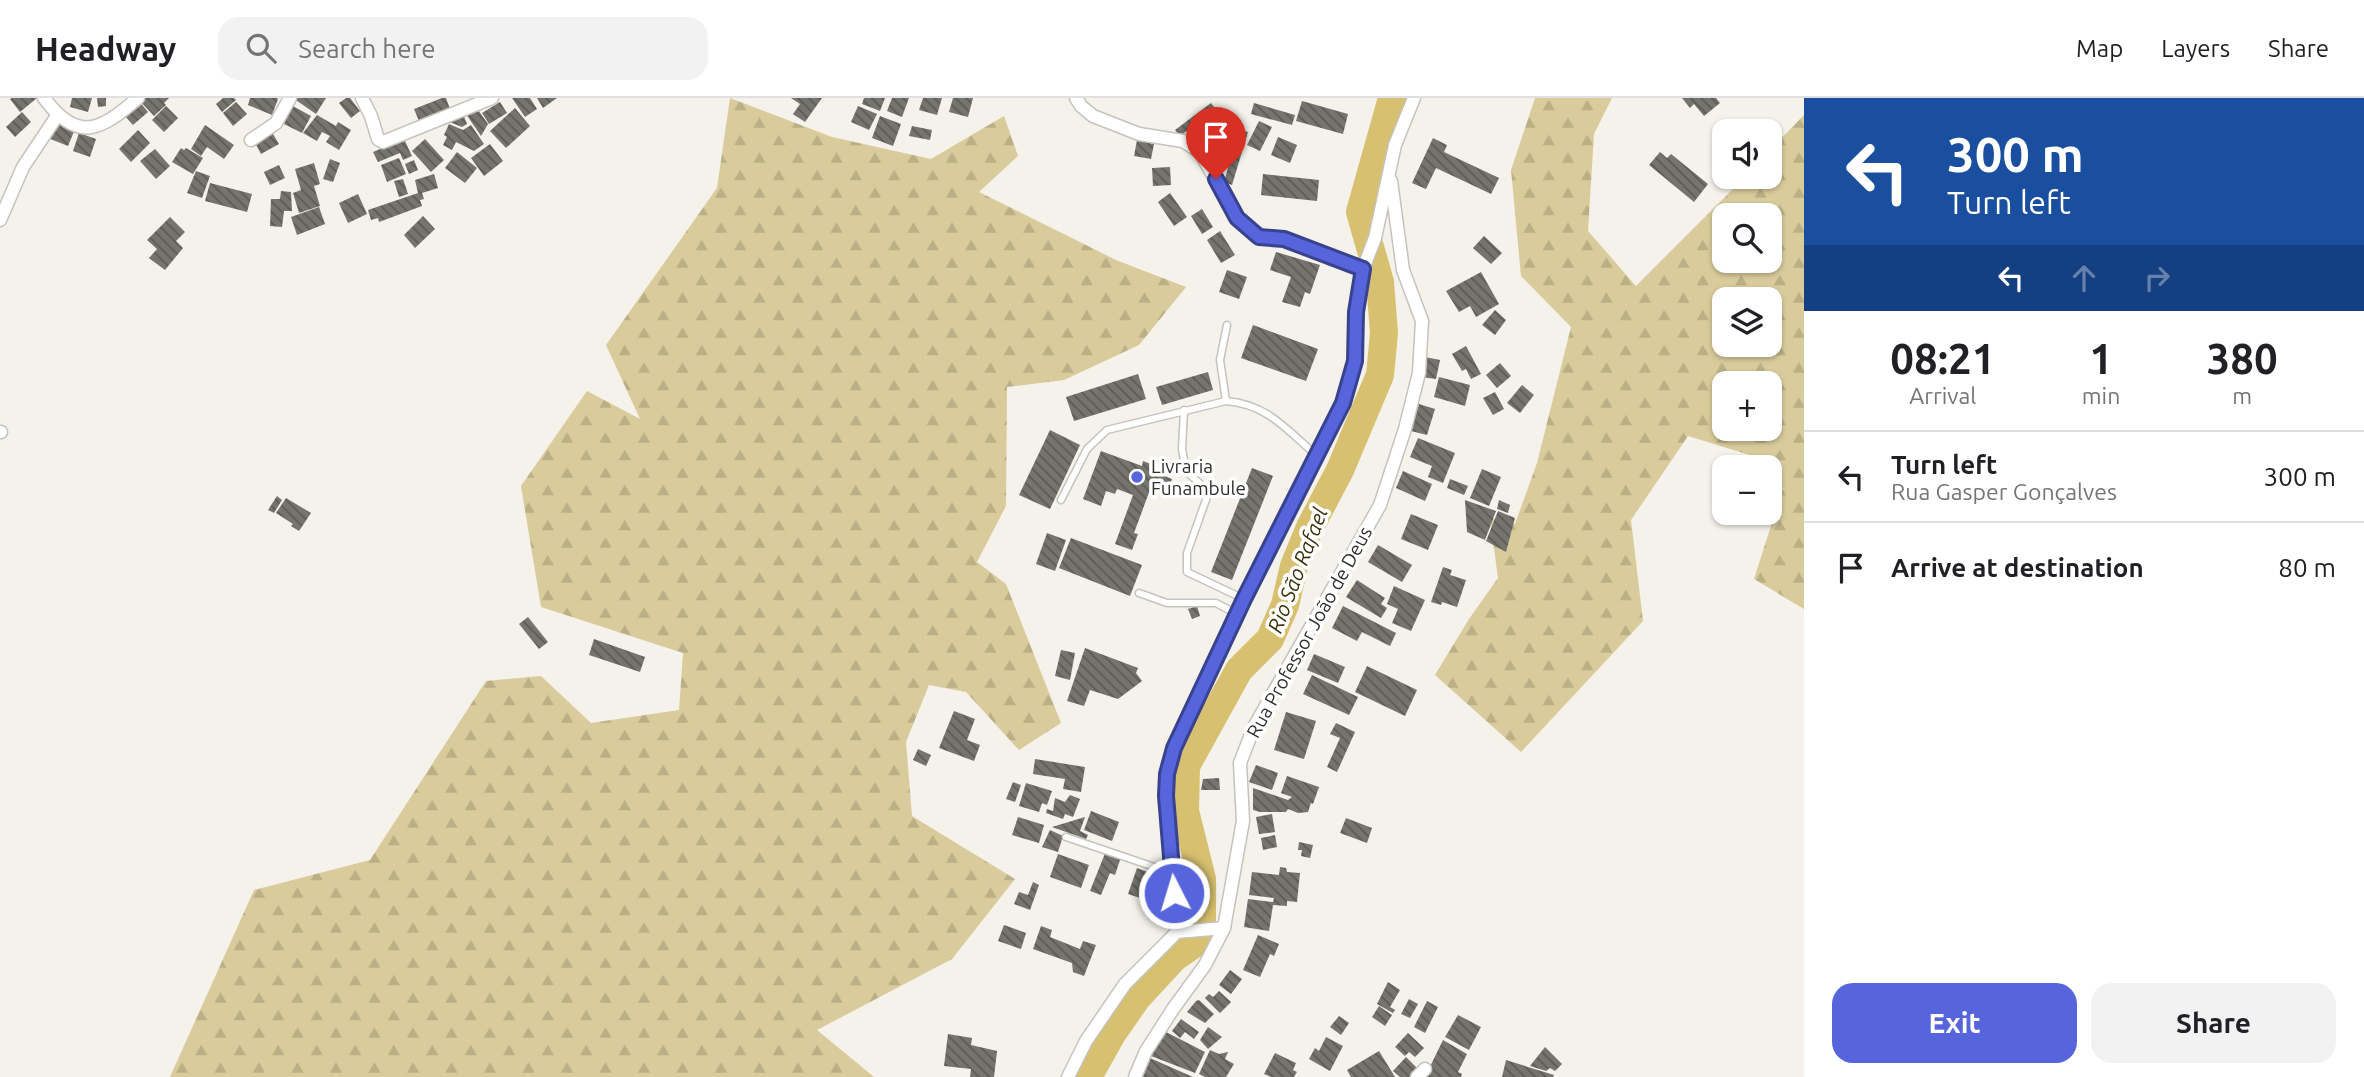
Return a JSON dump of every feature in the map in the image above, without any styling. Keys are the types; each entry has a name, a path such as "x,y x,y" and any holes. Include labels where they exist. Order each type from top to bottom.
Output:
{"street":[{"path":"44,98 57,116 85,128 98,127 138,98"},
{"path":"251,140 275,123 290,98"},
{"path":"362,98 378,139 383,142 492,98"},
{"path":"1076,98 1093,116 1139,135 1183,141 1200,152 1237,218 1259,237 1284,239 1364,265"},
{"path":"1177,932 1166,796 1167,774 1174,748 1244,599 1343,403 1352,376 1356,312 1364,265 1375,238 1395,145 1414,98"},
{"path":"0,220 23,166 57,116"},
{"name":"Rua Professor João de Deus","path":"1135,1077 1146,1051 1205,965 1224,928 1243,821 1239,776 1245,747 1380,505 1405,429 1419,373 1422,321 1403,270 1389,171"},
{"path":"1068,1077 1086,1041 1125,984 1177,932 1224,928"}],"lane":[{"path":"1226,401 1220,360 1227,325"},
{"path":"1061,500 1087,449 1107,430 1226,401 1244,402 1262,409 1316,455"},
{"path":"1184,410 1182,449 1186,471 1207,490 1207,497 1187,552 1187,572 1244,599"},
{"path":"1139,593 1167,603 1216,603 1238,614"},
{"path":"1066,837 1172,873"}],"green space":[{"path":"730,98 832,137 931,159 1004,116 1018,156 979,192 1116,260 1186,287 1139,345 1064,380 1007,387 1006,506 977,562 1006,584 1061,723 1019,750 966,692 929,685 906,742 912,816 1015,879 952,959 817,1030 874,1077 170,1077 254,890 370,860 486,681 541,676 591,723 679,710 683,653 541,607 521,486 587,391 640,419 606,345 717,188"},
{"path":"1535,98 1612,98 1594,134 1588,231 1636,286 1712,210 1712,273 1782,273 1782,203 1719,203 1733,189 1782,189 1782,138 1804,115 1804,609 1754,579 1771,525 1782,525 1782,455 1750,455 1688,436 1631,520 1643,621 1521,752 1435,675 1498,578 1490,518 1515,524 1537,463 1571,327 1521,276 1511,170"}],"building":[{"path":"37,98 20,112 10,99"},
{"path":"72,98 92,98 88,112 70,107"},
{"path":"97,98 106,98 106,106 98,107"},
{"path":"142,98 169,98 164,103 166,105 154,116 140,101"},
{"path":"223,98 236,100 222,112 216,104"},
{"path":"250,98 278,99 272,115 248,105"},
{"path":"293,98 326,98 316,114"},
{"path":"350,98 360,111 351,118 339,103"},
{"path":"446,98 450,109 419,121 414,109"},
{"path":"512,98 530,98 537,109 525,117"},
{"path":"537,98 557,98 543,108"},
{"path":"791,98 822,98 805,122 793,114 800,104"},
{"path":"864,98 885,98 880,111 862,104"},
{"path":"892,98 909,98 902,117 887,111"},
{"path":"923,98 942,98 937,115 919,110"},
{"path":"953,98 973,98 968,117 949,112"},
{"path":"1682,98 1716,98 1720,103 1704,116 1694,104 1690,108"},
{"path":"139,101 148,112 133,125 124,115"},
{"path":"1302,101 1348,114 1343,134 1296,121"},
{"path":"236,102 247,114 233,126 223,113"},
{"path":"500,102 507,113 489,124 482,113"},
{"path":"1211,103 1223,119 1199,136 1192,127 1180,136 1175,130"},
{"path":"1254,103 1295,115 1292,125 1251,114"},
{"path":"291,105 311,116 302,133 282,123"},
{"path":"166,106 178,118 164,132 152,120"},
{"path":"858,106 877,114 869,130 851,122"},
{"path":"476,107 488,124 481,136 466,114"},
{"path":"515,108 530,126 506,148 490,131"},
{"path":"22,112 31,122 15,137 6,127"},
{"path":"463,114 467,124 462,127 447,121"},
{"path":"317,115 336,126 338,122 351,130 339,150 326,142 330,136 322,132 317,141 303,133"},
{"path":"880,116 901,124 893,146 872,138"},
{"path":"55,121 75,129 68,146 48,138"},
{"path":"1259,121 1272,127 1260,151 1247,145"},
{"path":"449,124 463,130 471,125 484,144 474,151 456,142 452,150 443,145"},
{"path":"205,125 234,145 224,159 207,147 201,156 191,149"},
{"path":"912,126 932,130 930,140 909,136"},
{"path":"270,129 279,144 261,154 253,139"},
{"path":"1239,129 1248,132 1232,185 1224,182"},
{"path":"138,130 150,143 131,162 119,149"},
{"path":"79,133 96,139 90,157 73,151"},
{"path":"1278,137 1297,145 1290,163 1271,155"},
{"path":"1433,138 1447,145 1444,152 1499,178 1491,194 1436,168 1426,189 1412,183"},
{"path":"404,139 412,156 403,160 400,153 378,162 373,152"},
{"path":"425,139 444,160 431,172 412,151"},
{"path":"1137,140 1154,144 1151,159 1134,156"},
{"path":"490,144 503,161 484,176 471,158"},
{"path":"181,148 203,158 193,174 172,162"},
{"path":"155,149 170,166 156,179 140,161"},
{"path":"457,152 477,168 465,183 445,168"},
{"path":"1660,152 1667,158 1671,154 1708,184 1694,202 1649,165"},
{"path":"399,158 406,174 387,182 381,165"},
{"path":"330,159 340,163 333,182 323,179"},
{"path":"414,160 418,170 409,174 405,164"},
{"path":"314,163 320,184 314,186 320,206 299,213 293,193 301,190 295,169"},
{"path":"279,165 285,178 270,185 264,172"},
{"path":"1170,167 1171,185 1153,186 1152,168"},
{"path":"196,171 210,176 202,198 187,193"},
{"path":"434,174 438,188 422,193 422,206 379,222 378,218 371,220 368,210 418,193 415,180"},
{"path":"1263,174 1319,180 1317,201 1261,195"},
{"path":"403,179 408,194 399,197 394,181"},
{"path":"210,183 252,194 247,212 205,201"},
{"path":"281,191 291,192 292,211 284,211 282,227 270,226 271,199 280,199"},
{"path":"1170,193 1187,217 1174,226 1158,202"},
{"path":"358,194 367,214 348,223 339,203"},
{"path":"319,207 325,224 297,235 291,217"},
{"path":"1202,209 1213,227 1202,234 1191,216"},
{"path":"423,216 435,229 415,248 404,235"},
{"path":"170,217 185,232 176,241 183,248 165,270 149,258 157,249 147,240"},
{"path":"1220,231 1235,255 1221,263 1207,240"},
{"path":"1484,236 1502,253 1491,264 1473,248"},
{"path":"1276,252 1320,265 1310,294 1305,292 1300,307 1282,302 1291,277 1270,270"},
{"path":"1227,270 1247,277 1239,299 1219,292"},
{"path":"1481,272 1499,304 1476,317 1470,306 1459,312 1446,291"},
{"path":"1495,310 1506,320 1495,335 1482,325"},
{"path":"1253,325 1318,349 1306,381 1241,358"},
{"path":"1466,346 1481,374 1471,379 1466,369 1462,371 1452,354"},
{"path":"1425,357 1440,360 1436,379 1421,377"},
{"path":"1500,363 1511,376 1497,388 1486,375"},
{"path":"1208,372 1213,390 1162,405 1156,387"},
{"path":"1138,374 1146,399 1074,421 1066,397"},
{"path":"1439,377 1470,385 1465,406 1434,397"},
{"path":"1522,385 1534,395 1520,413 1507,403"},
{"path":"1495,392 1504,409 1493,415 1483,398"},
{"path":"1419,404 1435,409 1427,435 1411,431"},
{"path":"1050,430 1080,445 1050,509 1019,495"},
{"path":"1418,438 1455,453 1443,483 1428,477 1432,466 1410,457"},
{"path":"1101,451 1142,466 1143,461 1156,466 1154,472 1172,479 1167,493 1151,487 1134,533 1138,534 1132,550 1115,544 1133,495 1117,489 1115,494 1106,491 1101,506 1083,499"},
{"path":"1252,468 1273,476 1232,580 1211,572"},
{"path":"1482,469 1501,477 1489,506 1470,498"},
{"path":"1403,471 1432,484 1425,501 1396,488"},
{"path":"1450,479 1468,486 1464,495 1447,488"},
{"path":"277,496 282,500 274,513 268,510"},
{"path":"286,498 311,513 299,531 276,513"},
{"path":"1465,500 1496,511 1485,540 1467,532"},
{"path":"1499,500 1510,505 1508,513 1497,509"},
{"path":"1498,511 1515,518 1506,552 1486,541"},
{"path":"1411,514 1438,525 1428,550 1401,539"},
{"path":"1047,533 1066,540 1055,571 1036,564"},
{"path":"1071,538 1142,565 1130,596 1059,568"},
{"path":"1378,545 1412,565 1402,582 1368,562"},
{"path":"1443,567 1452,570 1450,575 1466,580 1457,607 1431,602"},
{"path":"1357,580 1385,598 1381,604 1387,608 1381,618 1346,597"},
{"path":"1394,586 1425,600 1411,631 1392,623 1398,609 1387,604"},
{"path":"1197,606 1200,616 1192,619 1188,609"},
{"path":"1343,606 1396,633 1390,646 1362,632 1357,641 1332,628"},
{"path":"528,617 548,642 539,649 519,624"},
{"path":"594,639 645,657 640,672 589,655"},
{"path":"1085,648 1138,668 1136,673 1142,681 1118,699 1090,690 1084,706 1067,701"},
{"path":"1061,650 1075,653 1070,680 1055,676"},
{"path":"1314,654 1345,667 1338,683 1307,670"},
{"path":"1367,666 1417,690 1405,716 1355,692"},
{"path":"1312,675 1358,697 1349,715 1303,694"},
{"path":"954,711 975,719 967,740 980,745 974,761 939,748"},
{"path":"1286,712 1316,721 1304,759 1274,750"},
{"path":"1336,723 1355,732 1337,772 1327,767 1340,738 1330,734"},
{"path":"918,749 931,755 926,766 913,760"},
{"path":"1035,759 1085,767 1081,792 1063,789 1065,779 1033,774"},
{"path":"1256,765 1278,773 1272,790 1249,782"},
{"path":"1287,776 1319,787 1308,812 1298,813 1288,809 1286,812 1253,810 1253,788 1288,800 1292,797 1281,793"},
{"path":"1219,778 1220,790 1201,790 1203,779"},
{"path":"1013,782 1021,785 1015,802 1006,799"},
{"path":"1026,783 1052,791 1047,805 1042,803 1039,812 1019,806"},
{"path":"1070,795 1080,799 1073,817 1065,814 1063,819 1046,813 1047,809 1053,811 1055,798 1065,802"},
{"path":"1091,811 1119,822 1112,841 1084,830"},
{"path":"1272,814 1275,832 1259,834 1256,817"},
{"path":"1018,817 1044,825 1039,843 1012,835"},
{"path":"1085,817 1080,831 1088,835 1086,839 1052,827"},
{"path":"1346,818 1372,828 1367,843 1340,833"},
{"path":"1050,830 1063,836 1058,852 1042,847"},
{"path":"1275,835 1277,847 1263,850 1261,838"},
{"path":"1299,842 1313,845 1310,858 1301,856 1302,850 1298,850"},
{"path":"1106,851 1121,857 1115,875 1110,873 1101,895 1090,891"},
{"path":"1058,854 1089,865 1081,888 1050,877"},
{"path":"1280,867 1286,868 1287,872 1300,873 1297,902 1287,901 1287,906 1273,905 1269,931 1244,927 1248,899 1273,902 1274,898 1249,895 1252,872 1279,875"},
{"path":"1137,868 1158,876 1149,901 1128,894"},
{"path":"1033,882 1039,885 1030,910 1014,904 1019,892 1028,895"},
{"path":"1004,925 1026,933 1021,949 998,941"},
{"path":"1041,926 1052,930 1050,937 1080,949 1083,941 1096,945 1084,976 1073,972 1072,963 1033,949"},
{"path":"1258,935 1279,944 1274,956 1270,954 1260,977 1243,970"},
{"path":"1230,970 1242,979 1231,994 1219,985"},
{"path":"1388,982 1400,990 1390,1007 1395,1010 1393,1013 1377,1004"},
{"path":"1219,991 1231,1002 1220,1013 1205,998 1209,994 1213,997"},
{"path":"1409,999 1418,1004 1410,1018 1401,1014"},
{"path":"1199,1000 1214,1014 1205,1023 1187,1012"},
{"path":"1427,1001 1438,1007 1425,1033 1414,1027"},
{"path":"1379,1006 1392,1015 1385,1026 1372,1017"},
{"path":"1458,1015 1481,1027 1469,1050 1445,1037"},
{"path":"1339,1016 1349,1023 1341,1035 1330,1027"},
{"path":"1181,1019 1199,1032 1194,1039 1185,1032 1180,1038 1172,1031"},
{"path":"1208,1027 1222,1037 1208,1049 1200,1040"},
{"path":"1166,1032 1205,1052 1195,1073 1151,1056"},
{"path":"1408,1033 1424,1048 1415,1057 1409,1052 1405,1056 1395,1047"},
{"path":"948,1034 972,1038 971,1045 997,1051 994,1077 970,1077 971,1069 944,1066"},
{"path":"1326,1037 1343,1046 1330,1071 1309,1059 1315,1048 1319,1051"},
{"path":"1443,1040 1467,1054 1458,1072 1462,1074 1461,1077 1425,1077"},
{"path":"1545,1047 1562,1064 1555,1071 1530,1066"},
{"path":"1210,1050 1219,1054 1228,1052 1225,1059 1234,1064 1226,1077 1205,1077 1199,1074"},
{"path":"1379,1051 1395,1077 1351,1077 1347,1070"},
{"path":"1275,1053 1296,1063 1293,1070 1297,1072 1294,1077 1271,1077 1264,1074"},
{"path":"1406,1057 1417,1068 1409,1077 1400,1077 1393,1071"},
{"path":"1150,1058 1193,1077 1140,1077"},
{"path":"1506,1060 1554,1075 1502,1077"}],"waterway":[{"name":"Rio São Rafael","path":"1088,1077 1112,1034 1137,998 1174,958 1194,944 1202,922 1202,879 1185,811 1186,766 1239,670 1270,639 1285,605 1294,566 1310,527 1340,470 1380,375 1384,333 1380,282 1360,212 1392,98"}],"place":[{"name":"Livraria Funambule","path":"1137,477"}],"route":[{"path":"1174,893 1166,796 1167,774 1174,748 1244,599 1343,403 1355,361 1356,312 1363,269 1284,239 1259,237 1237,218 1216,179"}]}
